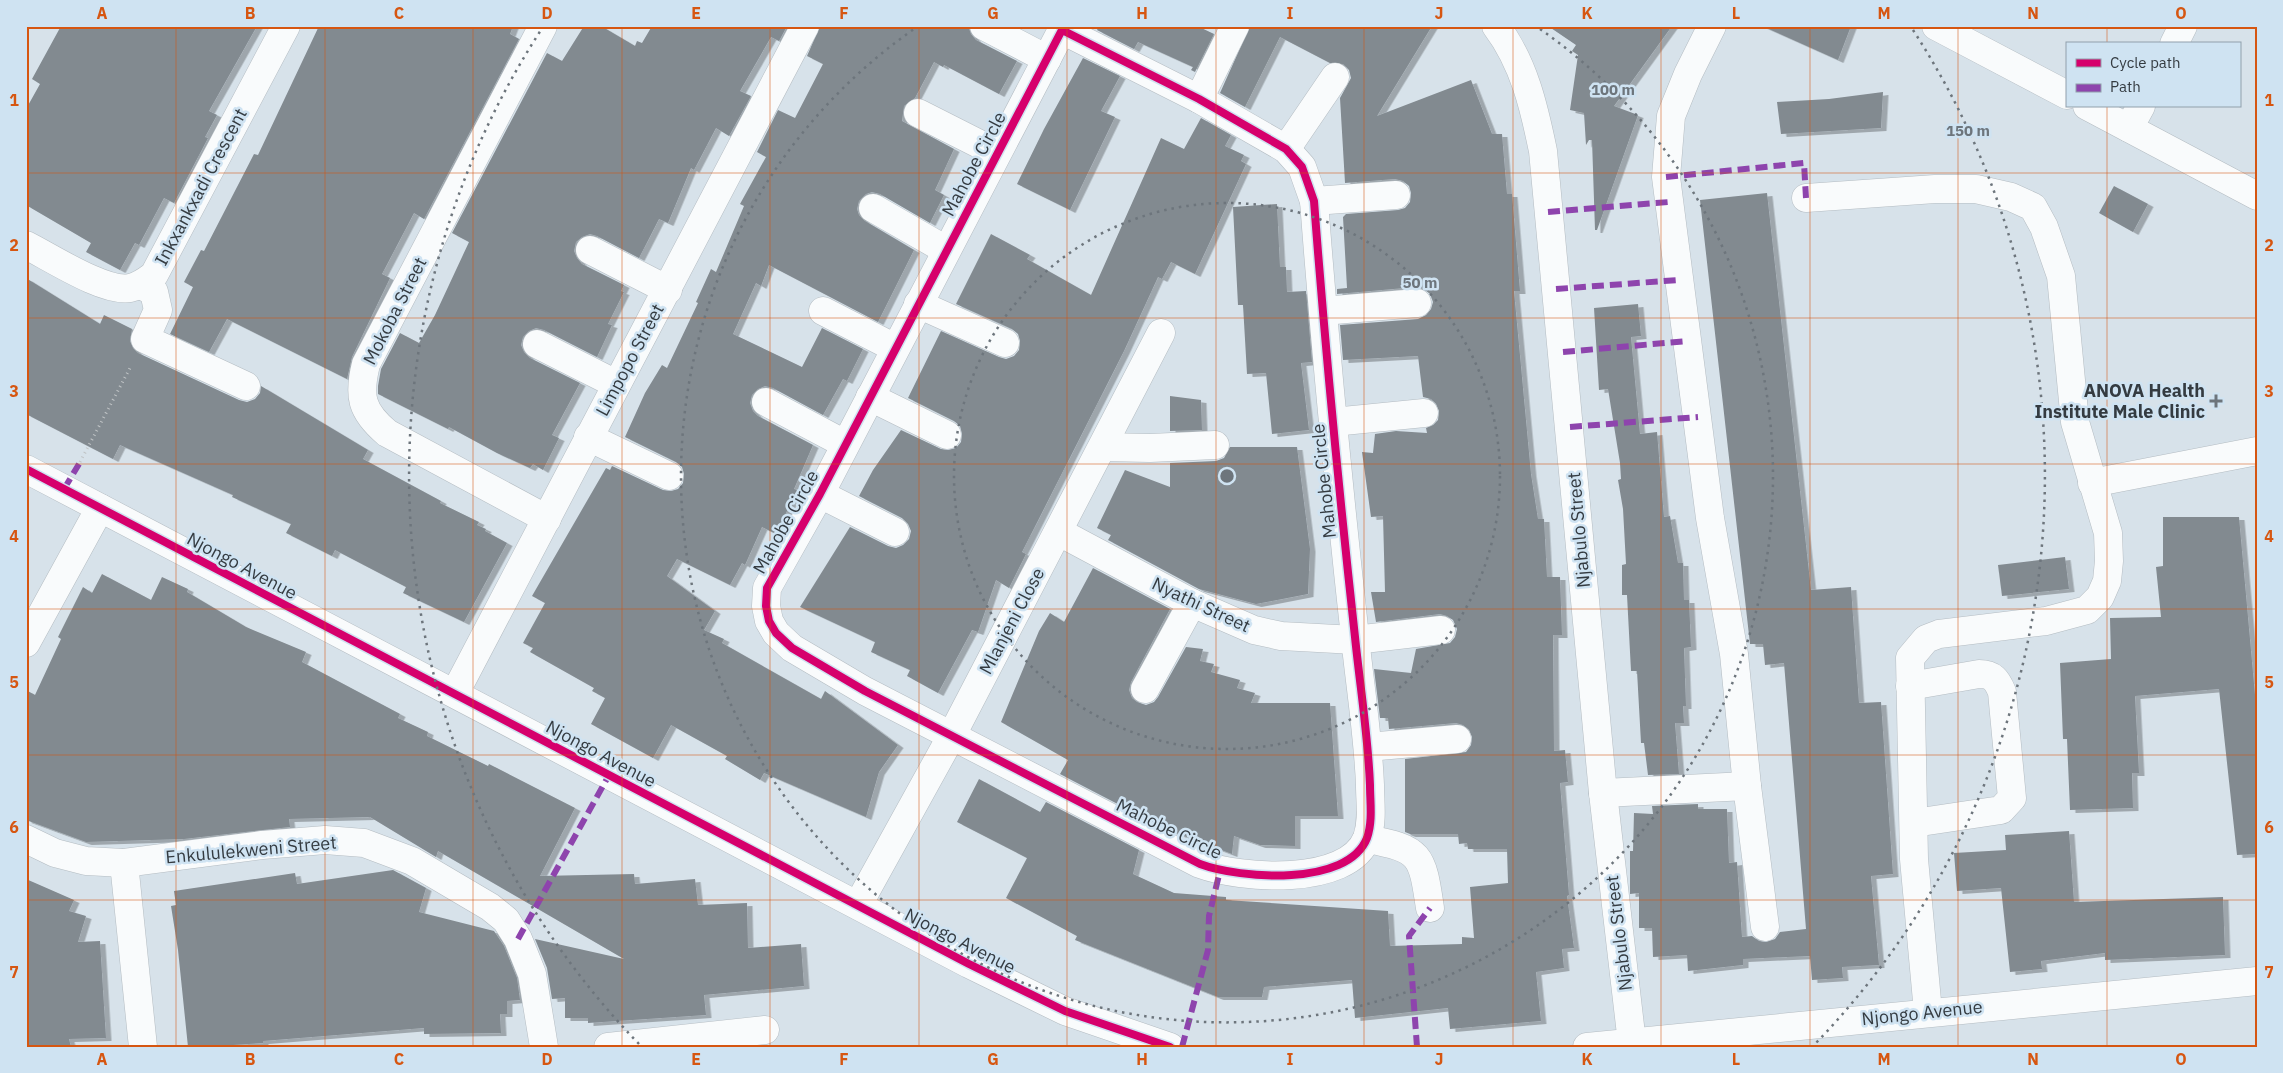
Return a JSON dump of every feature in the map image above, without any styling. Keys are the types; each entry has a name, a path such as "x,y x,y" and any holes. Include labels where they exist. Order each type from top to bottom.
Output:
{"street":[{"name":"Inkxankxadi Crescent","path":"142,285 154,275 166,255 286,26"},
{"name":"Mokoba Street","path":"543,26 366,364 362,382 362,399 371,419 387,433 547,518"},
{"name":"Limpopo Street","path":"455,693 805,26"},
{"path":"984,26 1046,59"},
{"path":"1199,99 1235,26"},
{"name":"Njabulo Street","path":"1496,26 1525,79 1535,112 1543,151 1603,793 1632,1043"},
{"path":"1712,26 1688,74 1671,116 1666,177 1710,518 1734,654 1747,786 1765,927"},
{"path":"1936,26 2066,94"},
{"path":"2175,42 2183,26"},
{"name":"Mahobe Circle","path":"1063,28 1199,99 1286,149 1302,167 1314,201 1333,422 1368,747 1371,818 1366,839 1348,862 1318,871 1259,876 1220,871 1200,864 857,686 792,648 776,633 769,621 766,606 767,588 820,494 1046,59 1063,28"},
{"path":"1286,149 1335,77"},
{"path":"2096,108 2135,117 2257,196"},
{"path":"918,113 997,153"},
{"path":"1806,198 1935,189 1976,189 2011,197 2033,208 2044,228 2061,276 2075,422 2108,533 2109,561 2107,581 2100,597 2087,610 2053,619 1938,634 1926,639 1910,658 1914,859 1928,1012"},
{"path":"1314,201 1396,195"},
{"path":"873,208 946,250"},
{"path":"26,245 108,287 128,289 142,285 154,292 158,310 146,339 246,386"},
{"path":"590,250 668,290"},
{"path":"1323,311 1417,303"},
{"path":"918,304 1005,343"},
{"path":"823,311 895,348"},
{"name":"Mlanjeni Close","path":"858,905 952,735 1161,333"},
{"path":"536,344 616,384"},
{"path":"870,397 947,435"},
{"path":"766,402 845,444"},
{"path":"1333,422 1424,413"},
{"path":"588,437 669,476"},
{"path":"1103,446 1150,448 1215,445"},
{"path":"2092,484 2257,451"},
{"name":"Njongo Avenue","path":"26,469 969,964 1065,1010 1170,1047"},
{"path":"820,494 895,532"},
{"path":"26,643 100,508"},
{"name":"Nyathi Street","path":"1059,532 1192,603 1254,630 1281,636 1355,640 1441,630"},
{"path":"1145,689 1192,603"},
{"path":"1910,686 1979,674 1987,674 1998,680 2002,692 2012,798 2002,810 1914,823"},
{"path":"1368,747 1457,739"},
{"path":"1603,793 1747,786"},
{"name":"Enkululekweni Street","path":"26,839 55,853 86,861 124,863 262,845 325,840 364,843 412,861 490,907 506,920 518,939 532,974 544,1047"},
{"path":"1366,839 1396,844 1411,851 1419,859 1425,874 1430,908"},
{"path":"124,863 143,1047"},
{"name":"Njongo Avenue","path":"1587,1047 2257,981"},
{"path":"608,1047 765,1030"}],"path":[{"path":"79,464 146,339"}],"building":[{"path":"61,26 257,26 209,111 217,115 205,137 208,138 174,203 164,198 139,245 135,243 120,270 86,252 91,243 26,205 26,109 40,84 32,79"},
{"path":"319,26 513,26 510,34 519,39 424,219 414,213 382,274 390,278 352,357 347,379 227,319 209,352 170,334 193,287 184,282 201,250 204,251 254,154 258,155"},
{"path":"584,26 601,26 635,46 637,41 642,43 652,26 787,26 779,41 771,37 740,91 751,96 729,136 716,128 694,170 691,168 668,223 659,219 639,258 590,234 576,242 574,251 582,264 624,285 621,291 624,292 608,324 612,325 597,357 544,330 536,328 529,331 523,337 521,345 524,352 530,358 580,383 552,435 559,438 543,470 533,464 530,468 497,453 449,427 448,429 378,394 378,386 381,369 400,333 419,343 435,315 469,242 452,233 547,53 562,61"},
{"path":"820,26 968,26 976,40 1017,61 999,94 944,65 943,67 934,62 915,98 904,106 902,121 954,149 935,190 944,195 930,223 880,194 872,192 866,194 859,201 857,209 859,215 865,221 914,250 878,322 769,265 761,286 756,283 733,334 802,367 822,328 863,349 847,381 843,379 823,415 773,388 765,386 758,389 752,395 750,403 753,411 758,416 813,445 794,489 797,490 776,534 762,527 745,565 742,563 730,585 677,559 667,576 715,611 704,630 724,639 722,643 821,699 825,691 898,745 879,772 866,817 764,773 760,780 725,759 727,756 671,725 653,758 591,724 605,698 592,691 594,688 530,652 533,648 523,643 545,603 532,596 606,468 610,470 612,466 663,490 671,491 678,489 683,483 684,474 682,467 676,462 625,437 645,393 662,365 667,368 698,303 696,302 711,269 716,272 744,206 740,204 766,157 757,152 778,110 795,118 823,64 807,56"},
{"path":"1099,26 1197,26 1214,34 1195,72 1191,70 1193,67 1138,42 1134,49 1097,30"},
{"path":"1250,26 1432,26 1377,116 1471,80 1492,134 1502,134 1507,194 1512,194 1520,291 1514,291 1531,474 1538,519 1544,519 1547,577 1560,577 1562,635 1553,635 1554,751 1565,750 1568,782 1560,783 1569,895 1567,896 1574,948 1562,949 1564,968 1536,972 1541,1021 1450,1029 1448,1008 1355,1018 1352,980 1264,987 1262,997 1218,997 1075,940 1077,936 1006,898 1027,858 957,822 979,779 1040,812 1046,802 1139,850 1133,874 1174,893 1226,897 1226,900 1388,911 1390,946 1462,944 1462,937 1474,938 1470,887 1508,883 1507,849 1468,849 1467,843 1459,844 1458,834 1410,834 1405,832 1405,759 1466,752 1471,745 1472,737 1469,730 1463,725 1456,723 1389,729 1388,718 1380,718 1374,669 1411,673 1416,649 1450,643 1455,637 1457,629 1453,620 1440,614 1376,622 1371,592 1385,592 1383,516 1371,517 1362,452 1373,453 1375,434 1396,431 1427,433 1426,428 1438,420 1439,411 1431,399 1423,397 1418,356 1343,360 1340,325 1418,319 1426,315 1431,309 1433,302 1430,294 1424,289 1416,287 1337,294 1337,289 1347,288 1343,217 1346,214 1405,208 1410,202 1411,193 1409,186 1403,181 1395,179 1345,183 1340,98 1351,78 1349,70 1343,64 1330,63 1280,37 1245,107 1220,93"},
{"path":"1548,26 1672,26 1614,106 1638,115 1597,230 1595,230 1592,140 1589,140 1586,145 1584,113 1570,110 1578,55 1572,51 1576,45"},
{"path":"1762,26 1851,26 1838,60"},
{"path":"1083,58 1120,76 1101,111 1115,117 1070,210 1017,184 1044,129"},
{"path":"1883,92 1881,128 1781,134 1777,102 1829,99"},
{"path":"1201,118 1231,135 1225,146 1244,155 1241,161 1246,164 1195,274 1171,262 1162,279 1158,277 1124,351 1022,552 1026,554 1009,588 996,580 978,632 972,630 938,693 907,676 910,670 871,652 875,642 800,607 850,527 888,546 896,548 903,545 909,539 911,531 908,524 902,518 859,496 873,470 901,430 941,449 956,448 961,442 960,426 954,421 908,398 941,331 1006,359 1014,356 1019,350 1020,341 1018,334 1012,329 956,304 991,234 1030,255 1027,259 1091,295 1161,138 1184,149"},
{"path":"2114,186 2148,204 2133,232 2099,213"},
{"path":"1767,193 1811,590 1851,587 1859,703 1881,702 1893,874 1871,876 1879,965 1842,967 1843,978 1812,980 1810,956 1743,959 1743,965 1688,971 1687,955 1653,957 1652,928 1639,928 1639,893 1630,894 1630,851 1633,851 1634,813 1653,814 1652,806 1698,804 1698,809 1727,809 1729,863 1737,862 1742,937 1752,936 1759,941 1766,942 1775,939 1780,932 1806,929 1784,663 1765,665 1763,644 1750,644 1700,200"},
{"path":"1277,204 1280,267 1286,267 1287,292 1306,291 1312,362 1301,363 1309,430 1272,434 1266,373 1247,374 1243,305 1238,305 1233,207"},
{"path":"26,278 100,324 104,315 132,329 130,341 138,353 239,400 247,402 255,399 260,393 261,386 368,450 363,459 441,501 440,503 479,522 477,525 486,529 485,531 507,543 464,622 403,593 406,587 335,550 332,556 286,533 291,524 232,497 233,495 120,445 113,459 26,414"},
{"path":"1638,304 1641,336 1631,337 1640,434 1657,432 1664,517 1670,516 1678,563 1683,563 1684,600 1689,600 1691,647 1684,648 1686,706 1683,706 1684,723 1675,723 1679,774 1648,775 1644,743 1641,743 1637,671 1631,671 1627,595 1622,595 1622,565 1626,564 1623,509 1618,480 1621,479 1620,463 1608,389 1599,390 1594,308"},
{"path":"1170,396 1201,400 1202,430 1170,431"},
{"path":"1230,447 1297,447 1310,549 1308,594 1256,604 1199,589 1108,540 1111,535 1097,528 1125,470 1170,487 1170,463 1216,461 1224,458"},
{"path":"2163,517 2239,517 2257,717 2257,854 2237,855 2219,689 2135,696 2139,773 2132,773 2133,808 2070,810 2067,739 2063,739 2060,663 2111,659 2110,618 2161,617 2156,567 2163,566"},
{"path":"2065,557 2069,589 2002,596 1998,565"},
{"path":"1093,568 1170,609 1131,682 1129,690 1132,698 1137,702 1146,705 1154,702 1186,647 1203,649 1200,661 1214,664 1211,672 1240,680 1237,688 1255,693 1251,703 1330,703 1338,816 1295,816 1295,846 1260,845 1234,836 1232,854 1168,830 1060,774 1068,760 1001,722 1039,631 1050,613 1064,622"},
{"path":"102,574 151,600 162,577 188,589 187,592 246,627 306,652 302,662 400,714 398,718 428,732 427,736 488,766 489,764 575,808 540,876 634,874 635,884 695,879 698,905 747,903 748,948 801,944 804,986 704,995 706,1015 588,1023 588,1018 565,1018 565,998 552,999 547,968 535,939 624,959 438,851 436,857 370,817 289,819 290,827 184,839 86,842 26,820 26,690 35,695 61,639 58,637 83,587 92,593"},
{"path":"2069,831 2074,902 2223,897 2225,955 2105,960 2105,953 2041,961 2042,969 2010,972 2001,888 1957,891 1954,853 2006,850 2005,835"},
{"path":"393,870 426,888 419,912 494,931 504,946 517,978 520,1000 507,1001 507,1014 500,1014 501,1033 424,1034 424,1028 263,1041 263,1043 233,1045 234,1047 188,1047 178,950 171,906 176,905 174,891 295,873 297,884"},
{"path":"26,879 74,900 69,911 86,916 78,942 100,941 106,1038 69,1039 71,1047 26,1047"}],"marked path":[{"path":"1666,177 1804,163 1806,198"},
{"path":"1548,212 1669,202"},
{"path":"1556,289 1678,280"},
{"path":"1563,352 1688,341"},
{"path":"1570,427 1698,417"},
{"path":"64,489 79,464"},
{"path":"518,939 609,775"},
{"path":"1182,1047 1208,950 1209,916 1220,871"},
{"path":"1417,1047 1409,936 1430,908"}],"cycle path":[{"path":"1062,30 1199,99 1286,149 1302,167 1314,201 1333,419 1366,729 1370,785 1371,818 1367,838 1356,854 1339,865 1316,872 1291,875 1265,875 1240,873 1200,864 865,691 792,648 776,633 769,621 766,606 767,588 820,494 1064,26"},
{"path":"26,469 969,964 1065,1011 1170,1047"}],"place":[{"name":"ANOVA Health Institute Male Clinic","path":"2216,401"}]}
